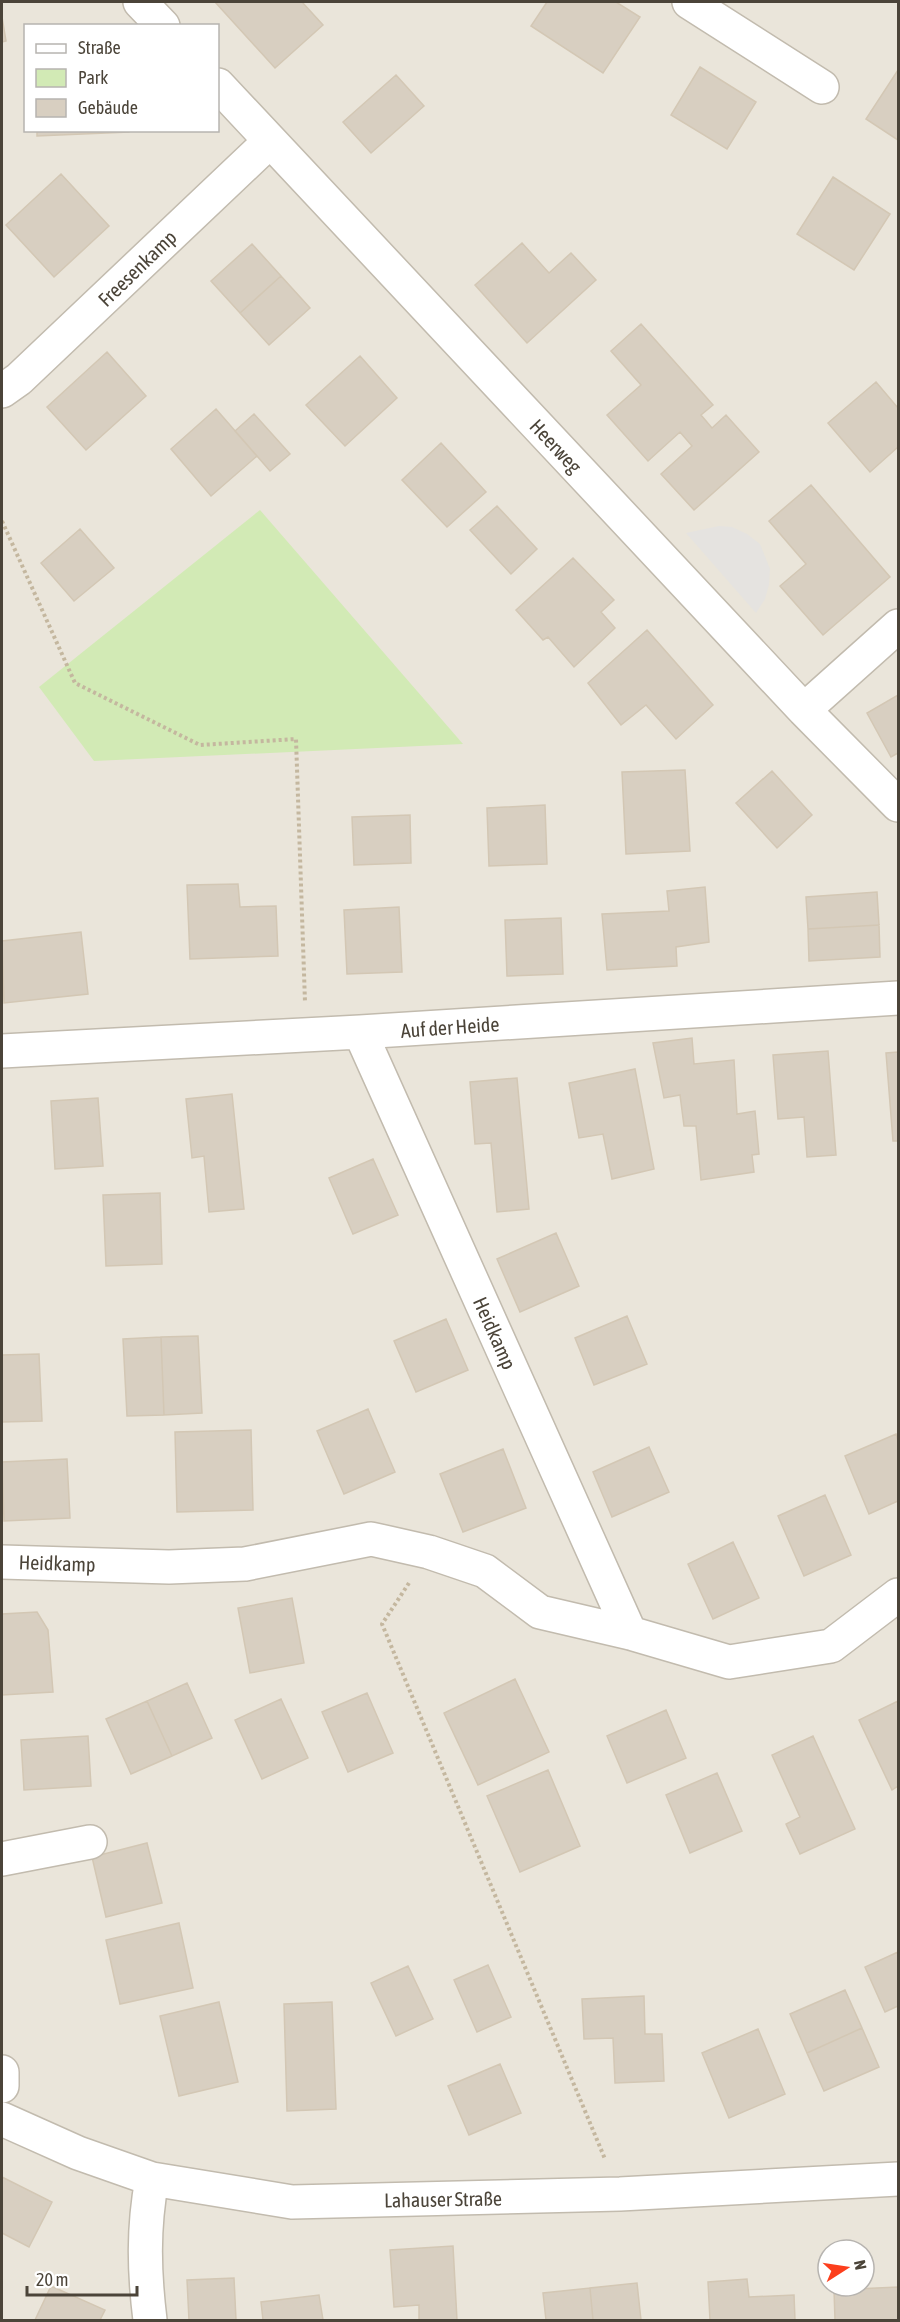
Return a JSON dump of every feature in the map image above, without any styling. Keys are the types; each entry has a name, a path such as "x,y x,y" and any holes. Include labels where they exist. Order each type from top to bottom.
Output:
{"street":[{"path":"140,2 161,24"},
{"path":"689,2 822,87"},
{"name":"Heerweg","path":"219,86 804,710 898,805"},
{"name":"Freesenkamp","path":"2,392 19,379 270,141"},
{"path":"804,710 898,626"},
{"name":"Auf der Heide","path":"2,1051 360,1032 898,998"},
{"name":"Heidkamp","path":"360,1032 630,1633"},
{"name":"Heidkamp","path":"2,1562 169,1567 245,1564 371,1539 429,1552 485,1571 540,1612 630,1633 729,1662 831,1647 898,1595"},
{"path":"2,1859 90,1842"},
{"path":"2,2072 2,2086"},
{"name":"Lahauser Straße","path":"2,2119 78,2153 152,2179 292,2202 620,2194 898,2179"},
{"path":"150,2320 145,2282 144,2219 152,2179"}],"path":[{"path":"2,521 75,683 200,745 296,739 306,1035"},
{"path":"429,1552 382,1624 620,2194"}],"shaded area":[{"path":"2,2 898,2 898,2320 2,2320"},
{"path":"719,526 732,527 747,534 760,544 770,569 765,599 756,613 686,533"}],"green space":[{"path":"260,510 463,744 94,761 39,687"}],"building":[{"path":"215,2 302,2 323,25 275,68"},
{"path":"547,2 616,2 640,17 603,73 531,26"},
{"path":"2,17 6,41 2,42"},
{"path":"700,67 756,102 727,149 671,115"},
{"path":"898,70 898,140 866,119"},
{"path":"396,75 424,106 371,153 343,122"},
{"path":"37,132 129,132 37,136"},
{"path":"61,174 109,226 54,277 6,225"},
{"path":"833,177 890,214 854,270 797,234"},
{"path":"522,243 549,273 571,253 596,280 527,343 475,285"},
{"path":"252,244 281,276 240,313 211,281"},
{"path":"281,276 310,308 269,345 240,313"},
{"path":"641,324 713,405 701,415 712,428 726,415 759,452 694,510 661,474 692,446 680,432 648,461 607,415 641,385 611,351"},
{"path":"107,352 146,396 86,450 47,407"},
{"path":"360,356 397,398 345,446 306,405"},
{"path":"876,382 898,408 898,447 870,472 828,423"},
{"path":"216,409 257,456 211,496 171,449"},
{"path":"254,414 290,454 270,471 235,431"},
{"path":"441,443 486,492 447,527 402,480"},
{"path":"811,485 890,577 823,635 780,586 806,564 769,521"},
{"path":"497,506 537,549 511,574 470,530"},
{"path":"80,529 114,568 74,601 41,563"},
{"path":"573,558 614,600 601,612 615,628 574,667 548,637 543,640 516,610"},
{"path":"647,630 713,705 676,739 646,705 621,725 588,683"},
{"path":"898,695 898,753 891,757 867,713"},
{"path":"685,770 690,851 626,854 622,772"},
{"path":"772,771 812,815 777,848 736,803"},
{"path":"545,805 547,864 489,866 487,808"},
{"path":"410,815 411,863 354,865 352,817"},
{"path":"238,884 240,907 276,906 278,956 190,959 187,885"},
{"path":"705,887 709,942 676,947 677,966 607,970 602,914 669,911 667,891"},
{"path":"877,892 879,925 808,929 806,897"},
{"path":"399,907 402,972 347,974 344,910"},
{"path":"561,918 563,974 507,976 505,920"},
{"path":"879,925 880,957 809,961 808,929"},
{"path":"81,932 88,994 4,1003 2,941"},
{"path":"692,1038 694,1064 734,1060 737,1114 755,1111 759,1154 752,1155 754,1172 701,1180 696,1126 684,1126 680,1095 664,1098 653,1043"},
{"path":"828,1051 836,1155 807,1157 804,1117 778,1119 773,1055"},
{"path":"898,1052 898,1141 893,1141 886,1053"},
{"path":"635,1069 654,1169 612,1179 603,1134 579,1138 569,1083"},
{"path":"517,1078 529,1209 497,1212 491,1143 475,1144 470,1082"},
{"path":"232,1094 244,1209 209,1212 204,1156 192,1158 186,1099"},
{"path":"98,1098 103,1166 55,1169 51,1101"},
{"path":"373,1159 398,1215 353,1234 329,1178"},
{"path":"160,1193 162,1264 106,1266 103,1195"},
{"path":"556,1233 579,1286 520,1312 497,1259"},
{"path":"627,1316 647,1364 594,1385 575,1338"},
{"path":"446,1319 468,1370 416,1392 394,1341"},
{"path":"198,1336 202,1413 164,1415 161,1337"},
{"path":"161,1337 164,1415 127,1416 123,1339"},
{"path":"39,1354 42,1421 2,1422 2,1355"},
{"path":"368,1409 395,1472 344,1494 317,1431"},
{"path":"251,1430 253,1510 177,1512 175,1432"},
{"path":"896,1434 898,1501 869,1514 845,1456"},
{"path":"649,1447 669,1492 612,1517 593,1472"},
{"path":"503,1449 526,1508 463,1532 440,1474"},
{"path":"67,1459 70,1518 4,1521 2,1462"},
{"path":"825,1495 851,1555 804,1576 778,1516"},
{"path":"733,1542 759,1598 713,1619 688,1564"},
{"path":"292,1598 304,1663 250,1673 238,1608"},
{"path":"37,1612 48,1630 53,1692 2,1695 2,1614"},
{"path":"515,1679 549,1752 478,1785 444,1713"},
{"path":"187,1683 212,1738 172,1756 147,1701"},
{"path":"367,1693 393,1753 348,1772 322,1712"},
{"path":"281,1699 308,1758 262,1779 235,1720"},
{"path":"147,1701 172,1756 131,1774 106,1719"},
{"path":"898,1701 898,1786 892,1790 859,1720"},
{"path":"666,1710 686,1758 627,1783 607,1736"},
{"path":"88,1736 91,1786 24,1790 21,1740"},
{"path":"813,1736 855,1829 800,1854 786,1824 800,1817 772,1755"},
{"path":"548,1770 580,1846 520,1872 487,1796"},
{"path":"717,1773 742,1831 690,1853 666,1795"},
{"path":"147,1843 162,1903 106,1917 92,1857"},
{"path":"179,1923 193,1988 120,2004 106,1940"},
{"path":"898,1952 898,2006 885,2012 865,1967"},
{"path":"488,1965 511,2017 477,2032 454,1980"},
{"path":"408,1966 433,2019 396,2036 371,1983"},
{"path":"845,1990 862,2028 807,2053 790,2014"},
{"path":"644,1996 645,2034 662,2034 664,2081 615,2083 613,2038 584,2039 582,1999"},
{"path":"219,2002 238,2082 179,2096 160,2016"},
{"path":"332,2002 336,2109 287,2111 284,2004"},
{"path":"862,2028 879,2067 824,2091 807,2053"},
{"path":"758,2029 785,2094 729,2118 702,2053"},
{"path":"500,2064 521,2113 469,2135 448,2086"},
{"path":"2,2177 52,2202 29,2247 2,2233"},
{"path":"453,2246 457,2320 419,2320 419,2305 394,2307 390,2250"},
{"path":"234,2278 236,2320 189,2320 187,2280"},
{"path":"747,2279 749,2297 794,2295 795,2320 710,2320 708,2282"},
{"path":"637,2283 641,2320 593,2320 590,2288"},
{"path":"51,2286 105,2310 100,2320 35,2320"},
{"path":"898,2287 898,2320 835,2320 834,2298 876,2298 876,2288"},
{"path":"590,2288 593,2320 546,2320 543,2293"},
{"path":"319,2295 323,2320 263,2320 261,2302"}]}
